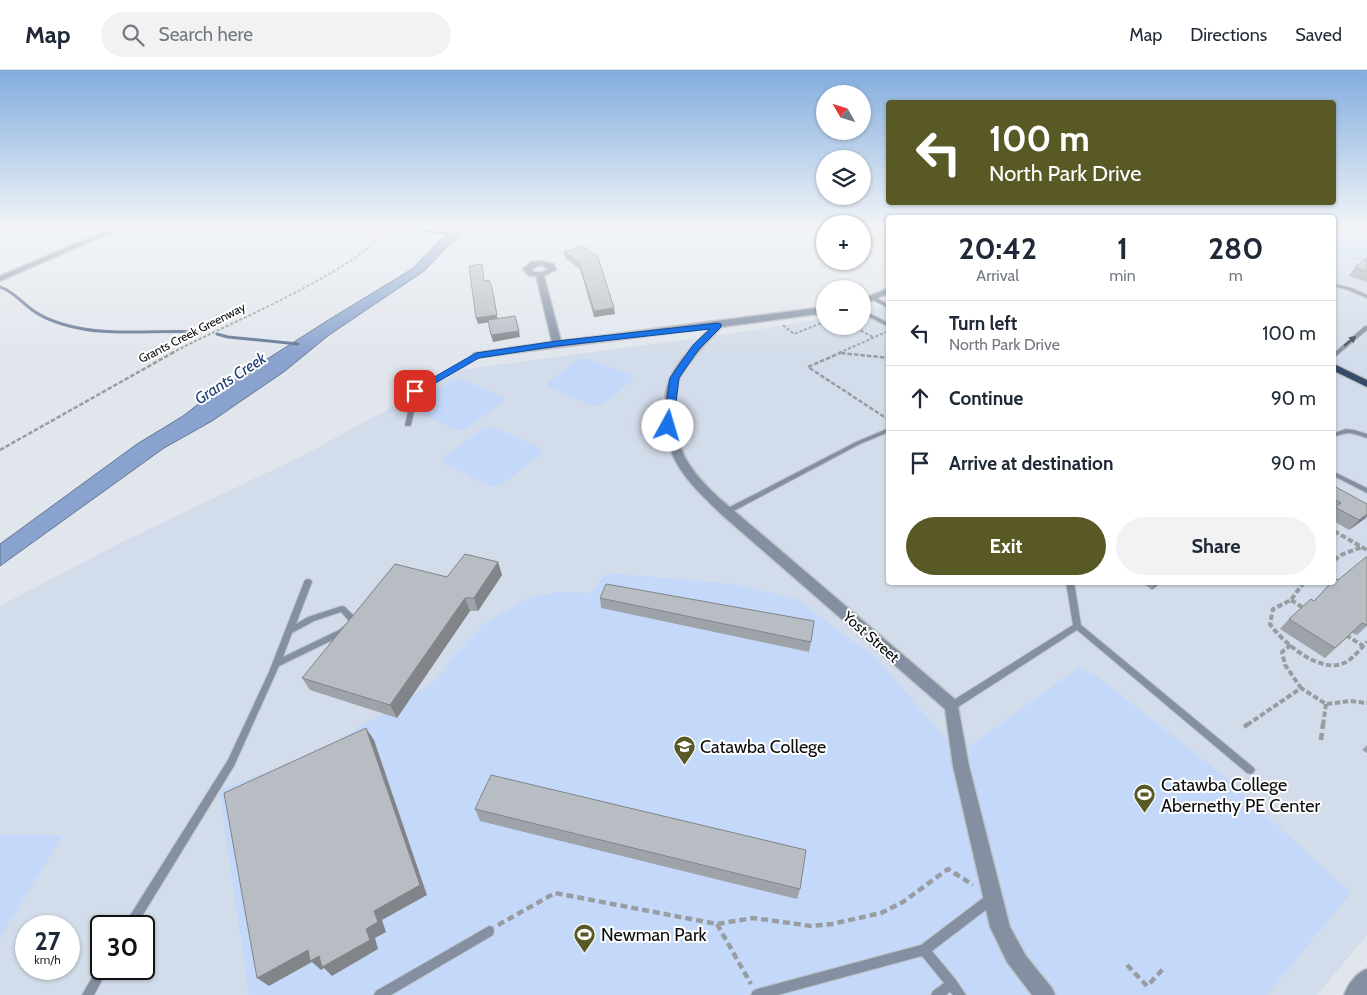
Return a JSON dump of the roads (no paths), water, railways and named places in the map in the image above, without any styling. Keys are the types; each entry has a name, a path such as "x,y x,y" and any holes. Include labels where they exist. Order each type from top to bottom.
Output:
{"main road":[{"path":"1336,367 1367,377"},
{"path":"1336,367 1367,384"}],"street":[{"path":"0,279 23,269"},
{"path":"540,275 557,344"},
{"path":"873,298 886,292"},
{"path":"476,356 816,311"},
{"name":"Yost Street","path":"718,325 696,347 674,378 668,426 672,445 683,466 695,483 726,512 952,706"},
{"path":"952,706 961,766 993,898 1007,946 1020,966 1045,995"},
{"path":"1354,995 1367,979"}],"lane":[{"path":"1336,286 1350,289 1367,297"},
{"path":"873,298 886,305"},
{"path":"871,316 886,323"},
{"path":"1336,353 1367,327"},
{"path":"408,425 415,391 476,356"},
{"path":"1336,433 1339,431 1349,430 1367,436"},
{"path":"726,512 858,443 886,431"},
{"path":"1336,475 1367,491"},
{"path":"137,915 231,763 276,664 308,582"},
{"path":"1070,585 1077,626 1250,770"},
{"path":"276,664 342,632 352,625 353,620 342,609 311,619 289,631"},
{"path":"952,706 1077,626"},
{"path":"757,995 924,950 993,898"},
{"path":"380,995 489,930"},
{"path":"924,950 960,995"},
{"path":"88,995 97,980"},
{"path":"937,995 952,984"}],"waterway":[{"path":"0,287 13,294 42,316 58,323 79,328 114,332 201,332"},
{"name":"Grants Creek","path":"217,334 228,337 298,344"}],"place":[{"name":"Catawba College","path":"684,766"},
{"name":"Catawba College Abernethy PE Center","path":"1145,814"},
{"name":"Newman Park","path":"585,954"}]}
